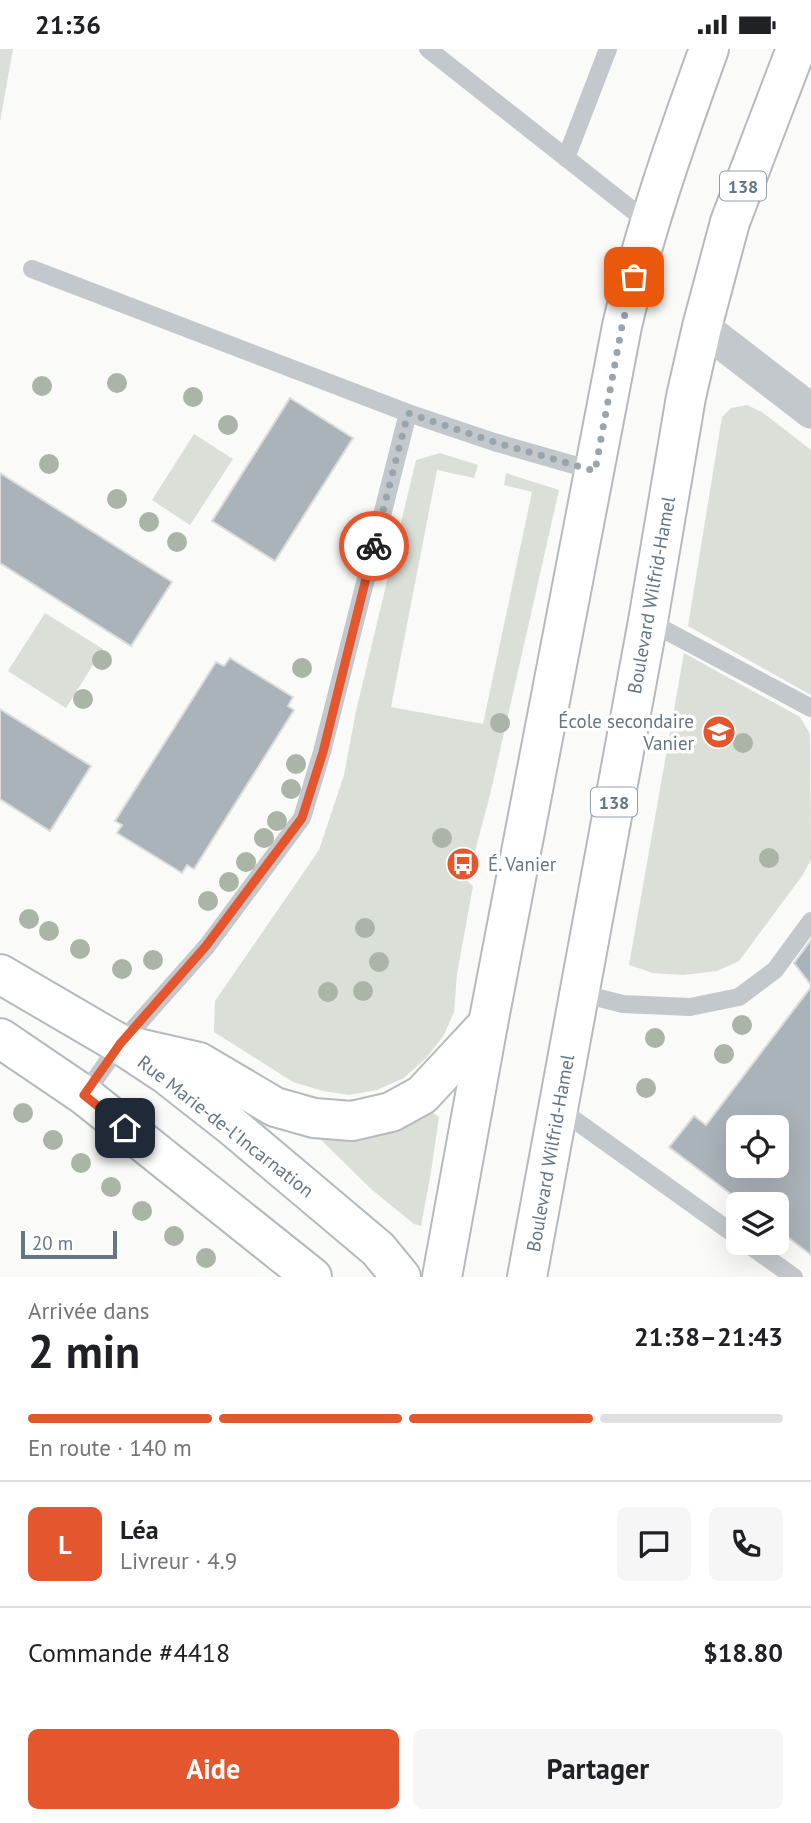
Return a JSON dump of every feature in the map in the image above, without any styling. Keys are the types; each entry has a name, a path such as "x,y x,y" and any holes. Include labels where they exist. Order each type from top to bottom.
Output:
{"main road":[{"path":"442,1277 622,326 650,224 709,49"},
{"name":"Boulevard Wilfrid-Hamel","path":"527,1277 648,621 686,397 730,222 796,49"},
{"name":"Rue Marie-de-l'Incarnation","path":"0,974 120,1044 167,1076 232,1126 378,1249 401,1277"},
{"path":"120,1044 199,1062 275,1107 314,1118 352,1121 391,1112 422,1095 488,1024"},
{"path":"0,1038 84,1095 312,1277"}],"street":[{"path":"702,327 811,411"}],"lane":[{"path":"428,49 650,224"},
{"path":"566,159 608,49"},
{"path":"32,269 408,413 494,442 595,471"},
{"path":"84,1095 120,1044 206,946 302,818 323,752 408,413"},
{"path":"648,621 811,708"},
{"path":"579,993 623,1004 690,1007 739,997 775,970 811,921"},
{"path":"558,1108 726,1228"},
{"path":"763,1255 794,1277"}],"shaded area":[{"path":"0,49 13,49 0,122"},
{"path":"747,405 762,412 811,450 811,695 688,626 722,417 731,408"},
{"path":"194,434 233,459 190,525 152,500"},
{"path":"440,453 478,465 474,478 437,470 391,707 483,724 532,492 504,485 506,473 559,490 490,795 467,881 473,886 457,974 454,1012 444,1035 427,1057 404,1078 377,1090 349,1095 323,1091 293,1082 214,1032 215,1001 319,850 344,775 356,711 416,460"},
{"path":"45,613 103,649 66,708 8,671"},
{"path":"684,653 800,717 810,734 811,860 739,961 717,971 683,975 653,973 629,965"},
{"path":"429,1110 439,1117 421,1226 414,1224 371,1189 307,1126"}],"building":[{"path":"290,398 353,438 275,561 212,521"},
{"path":"0,473 172,582 131,646 0,563"},
{"path":"230,658 293,697 288,706 294,710 194,869 187,865 182,873 117,833 122,825 115,821 216,662 224,666"},
{"path":"0,709 91,766 50,831 0,799"},
{"path":"811,940 811,985 794,963"},
{"path":"811,987 811,1255 789,1238 789,1192 728,1192 669,1147 694,1116 706,1125"}],"way so far":[{"path":"374,546 408,413 494,442 595,471 622,326 634,277"}],"place":[{"name":"École secondaire Vanier","path":"719,732"},
{"name":"É. Vanier","path":"463,864"}],"route":[{"path":"125,1128 84,1095 120,1044 206,946 302,818 323,752 374,546"}]}
